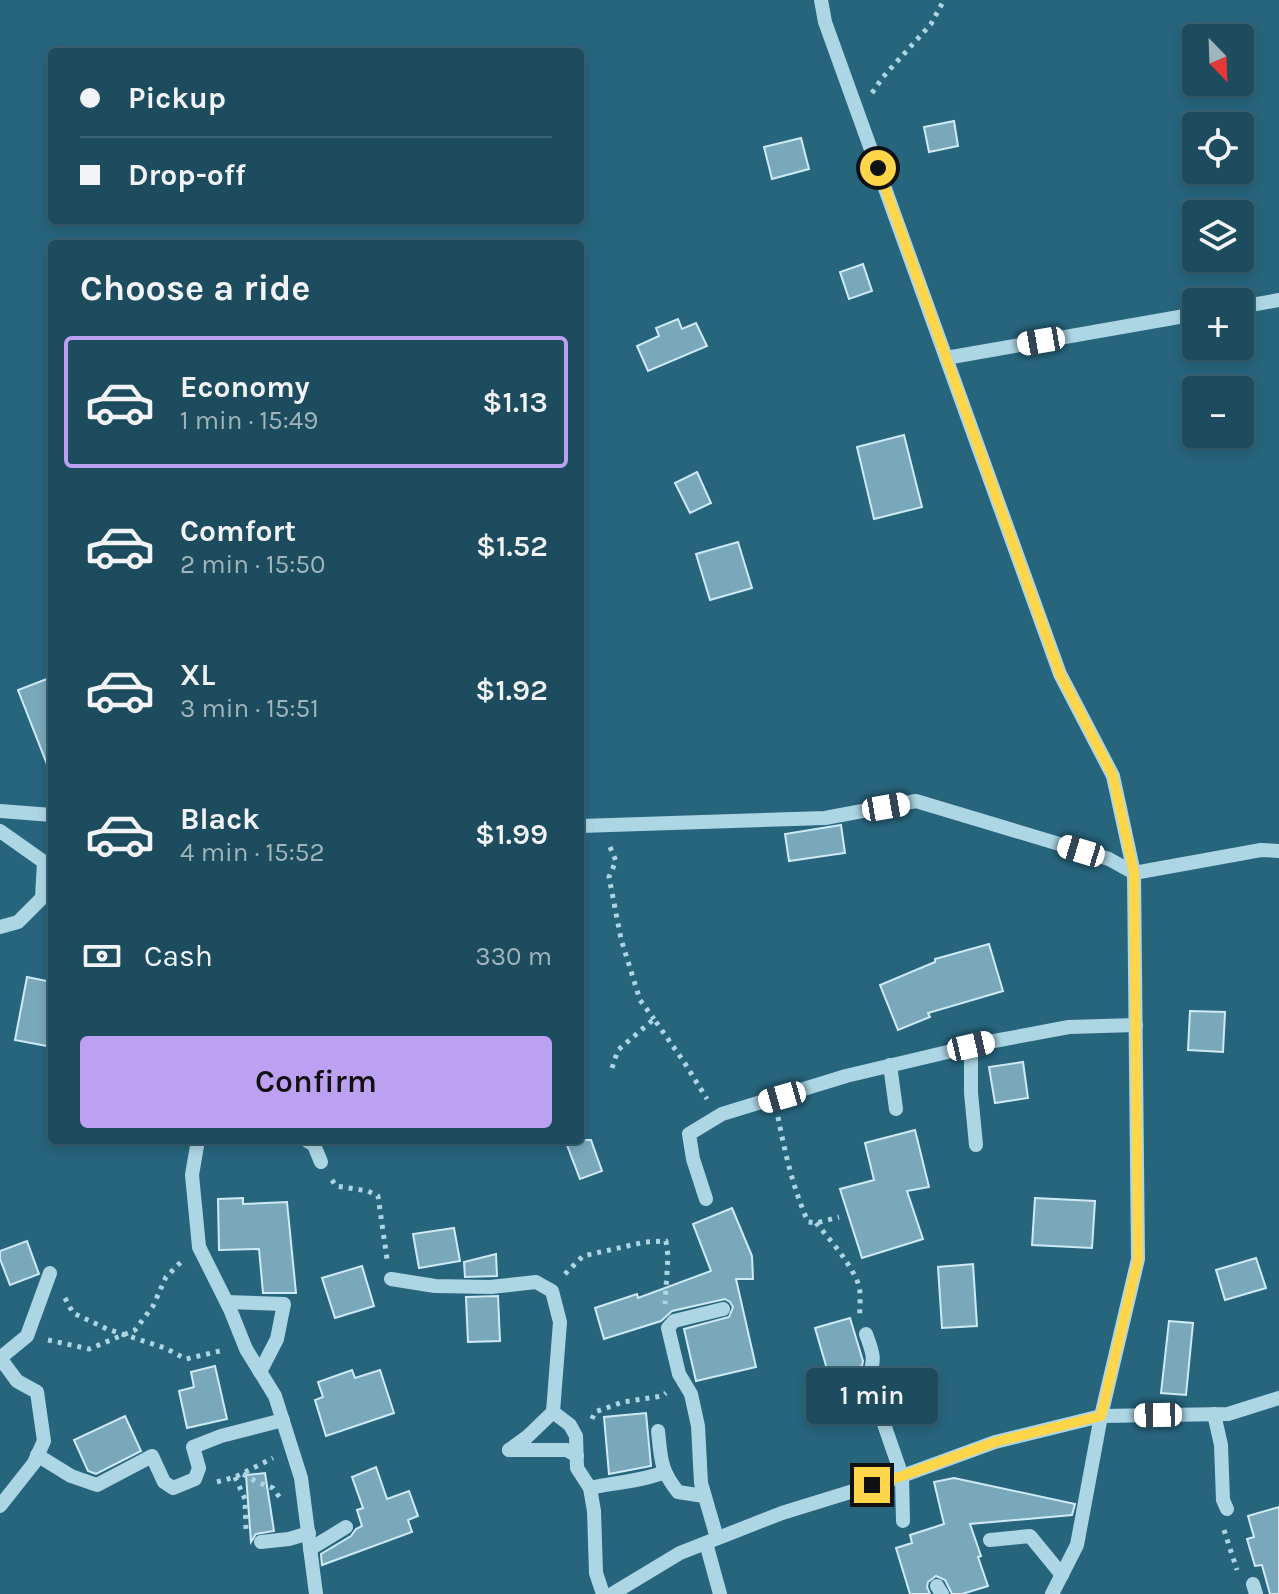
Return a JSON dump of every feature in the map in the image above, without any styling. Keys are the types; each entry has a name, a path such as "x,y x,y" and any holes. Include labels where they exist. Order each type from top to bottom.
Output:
{"street":[{"path":"821,0 825,22 1060,674 1113,776 1134,873 1138,1259 1101,1416 1077,1545 1052,1594"},
{"path":"1254,304 1279,300"},
{"path":"946,358 1182,316"},
{"path":"584,826 825,818 916,801 1109,859 1134,873 1261,850 1279,851"},
{"path":"0,811 48,815"},
{"path":"0,831 44,862 42,898 18,922 0,927"},
{"path":"706,1199 693,1159 689,1134 722,1114 846,1076 971,1046 1069,1027 1136,1025"},
{"path":"971,1046 976,1145"},
{"path":"890,1065 896,1109"},
{"path":"197,1144 192,1175 199,1247 244,1344 275,1396 301,1478 316,1594"},
{"path":"312,1144 321,1162"},
{"path":"0,1505 34,1463 44,1441 37,1392 17,1381 0,1358 27,1336 50,1273"},
{"path":"391,1279 463,1287 536,1282 552,1291 560,1322 553,1412 509,1450 567,1450 577,1456"},
{"path":"227,1302 284,1304 277,1339 260,1372"},
{"path":"720,1594 701,1483 698,1426 691,1394 679,1374 668,1328 674,1321 723,1309"},
{"path":"866,1334 874,1364 868,1378 902,1476 903,1521"},
{"path":"612,1594 680,1553 712,1540 782,1513 902,1476 995,1442 1101,1416 1228,1414 1279,1398"},
{"path":"553,1412 570,1425 576,1436 577,1468 590,1488 594,1511 596,1573 603,1594"},
{"path":"1214,1414 1221,1445 1223,1500 1227,1509"},
{"path":"37,1455 71,1476 97,1485 152,1456 164,1482 173,1488 195,1479 199,1468 193,1447 221,1436 283,1420"},
{"path":"658,1431 666,1478 678,1492 704,1496"},
{"path":"590,1488 651,1478 664,1472"},
{"path":"310,1549 346,1527"},
{"path":"261,1542 309,1533"},
{"path":"990,1540 1030,1536 1062,1575"}],"path":[{"path":"858,114 883,77 931,24 944,0"},
{"path":"608,825 610,846 616,861 609,877 621,939 640,1000 706,1098 722,1114"},
{"path":"612,1068 618,1050 654,1019"},
{"path":"782,1097 778,1117 785,1151 808,1222 839,1217"},
{"path":"321,1162 336,1186 368,1191 378,1196 384,1250 391,1279"},
{"path":"816,1223 837,1248 858,1284 861,1297 859,1312 866,1334"},
{"path":"552,1291 583,1256 645,1242 666,1241 668,1256 664,1311 668,1328"},
{"path":"27,1336 89,1349 135,1330 153,1306 166,1277 199,1247"},
{"path":"50,1273 73,1313 186,1359 244,1344"},
{"path":"576,1436 588,1428 595,1412 623,1402 662,1396 683,1381"},
{"path":"195,1479 206,1486 235,1477 292,1448"},
{"path":"242,1473 273,1488 283,1502"},
{"path":"235,1477 245,1499 247,1537 253,1542 261,1542"},
{"path":"1227,1509 1223,1525 1227,1542 1238,1574 1254,1589"}],"building":[{"path":"954,121 958,146 929,152 924,127"},
{"path":"801,138 809,169 772,179 764,147"},
{"path":"863,264 872,291 849,299 840,272"},
{"path":"678,319 682,329 696,323 707,346 648,371 637,346 659,336 656,328"},
{"path":"904,435 922,507 874,519 857,447"},
{"path":"697,472 711,503 690,513 675,483"},
{"path":"738,542 752,588 710,600 696,554"},
{"path":"48,679 48,767 18,690"},
{"path":"841,825 845,853 789,861 785,834"},
{"path":"989,944 1003,991 928,1013 930,1017 898,1030 880,985 935,962 935,959"},
{"path":"27,977 48,981 48,1046 15,1040"},
{"path":"1190,1011 1225,1012 1223,1052 1188,1050"},
{"path":"1023,1062 1028,1098 995,1103 989,1067"},
{"path":"915,1130 929,1187 907,1191 923,1239 862,1258 840,1189 874,1180 865,1143"},
{"path":"584,1140 591,1140 602,1171 580,1179 567,1144 584,1144"},
{"path":"243,1198 243,1204 287,1202 296,1293 263,1293 259,1249 219,1250 218,1199"},
{"path":"1035,1198 1095,1201 1092,1248 1032,1245"},
{"path":"732,1208 752,1256 753,1279 736,1279 756,1367 696,1381 684,1329 729,1317 733,1307 725,1299 672,1311 661,1321 604,1339 595,1308 637,1294 638,1298 711,1271 693,1224"},
{"path":"454,1228 460,1261 419,1268 413,1234"},
{"path":"27,1241 39,1274 10,1285 0,1251"},
{"path":"496,1254 497,1276 465,1277 464,1262"},
{"path":"1256,1258 1266,1288 1225,1300 1216,1270"},
{"path":"973,1264 977,1326 942,1328 938,1267"},
{"path":"362,1266 374,1306 335,1318 322,1278"},
{"path":"498,1296 500,1341 468,1342 466,1297"},
{"path":"850,1318 862,1366 829,1376 815,1328"},
{"path":"1169,1321 1193,1323 1186,1395 1161,1393"},
{"path":"215,1366 227,1419 187,1428 179,1391 194,1387 191,1372"},
{"path":"352,1370 355,1378 380,1370 394,1413 326,1436 315,1400 323,1397 318,1382"},
{"path":"646,1413 651,1466 609,1474 604,1417"},
{"path":"125,1416 141,1451 96,1474 88,1471 74,1440"},
{"path":"376,1467 387,1499 409,1491 418,1516 408,1520 412,1532 322,1565 321,1554 362,1526 357,1510 363,1508 352,1477"},
{"path":"265,1473 274,1531 256,1534 251,1542 246,1475"},
{"path":"954,1478 1075,1504 1072,1515 970,1524 988,1586 952,1594 945,1580 936,1576 928,1582 930,1594 910,1594 896,1548 912,1543 910,1535 944,1524 934,1482"},
{"path":"1279,1507 1279,1594 1270,1594 1262,1565 1255,1566 1247,1539 1254,1537 1248,1516"}],"route":[{"path":"872,1485 995,1442 1101,1416 1138,1259 1134,873 1113,776 1060,674 878,168"}]}
